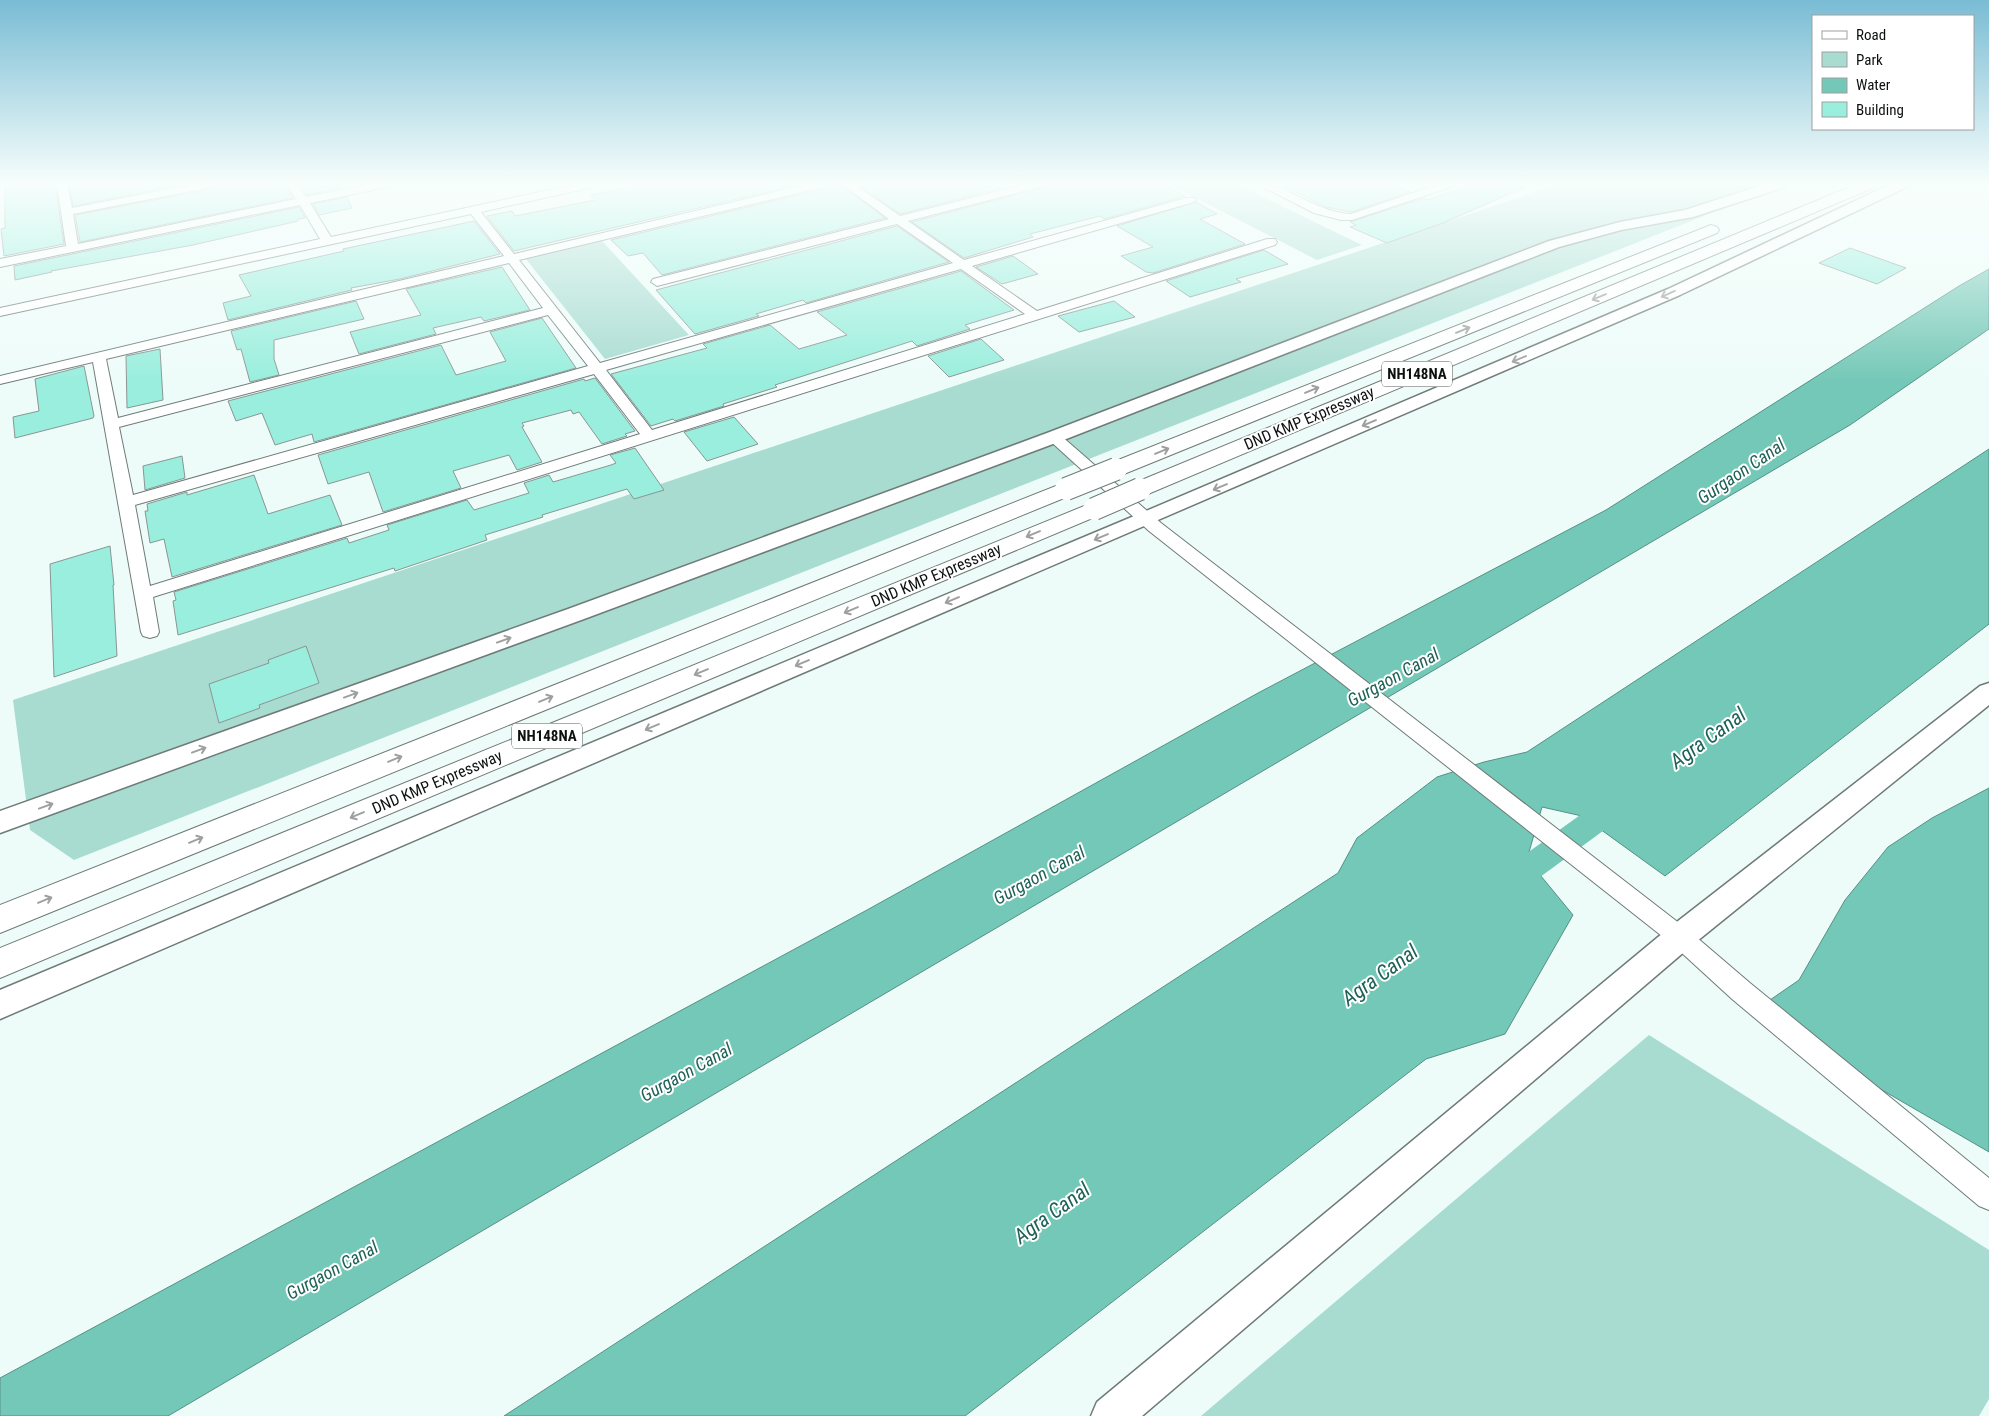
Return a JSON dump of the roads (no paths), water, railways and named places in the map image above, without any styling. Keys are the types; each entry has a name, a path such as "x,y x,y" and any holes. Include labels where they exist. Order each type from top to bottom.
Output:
{"highway":[{"name":"DND KMP Expressway","path":"0,919 1662,250"},
{"name":"DND KMP Expressway","path":"0,963 1712,250"}],"street":[{"path":"0,263 67,250"},
{"path":"0,312 290,250"},
{"path":"504,250 649,436"},
{"path":"0,380 548,250"},
{"path":"657,282 782,250"},
{"path":"942,250 1036,316"},
{"path":"126,502 1015,250"},
{"path":"143,594 1245,250"},
{"path":"0,822 566,617 1054,437 1538,250"},
{"path":"0,1005 1151,522 1674,292 1762,250"},
{"path":"112,424 550,310"},
{"path":"99,357 150,632"},
{"path":"1054,437 1151,522 1670,930 1989,1196"},
{"path":"1111,1416 1670,930 1989,692"}],"water":[{"name":"Gurgaon Canal","path":"1989,269 1989,329 1850,425 168,1416 0,1416 0,1378 867,910 1258,693 1606,510 1959,286"},
{"path":"1989,449 1989,624 1665,876 1582,816 1542,807 1527,859 1573,915 1505,1034 1426,1059 965,1416 504,1416 1338,873 1357,838 1437,777 1484,762 1527,752"},
{"path":"1989,788 1989,1152 1844,1068 1757,1009 1799,980 1845,900 1888,847 1932,818"}],"waterway":[{"name":"Agra Canal","path":"1503,887 1622,801"}]}
